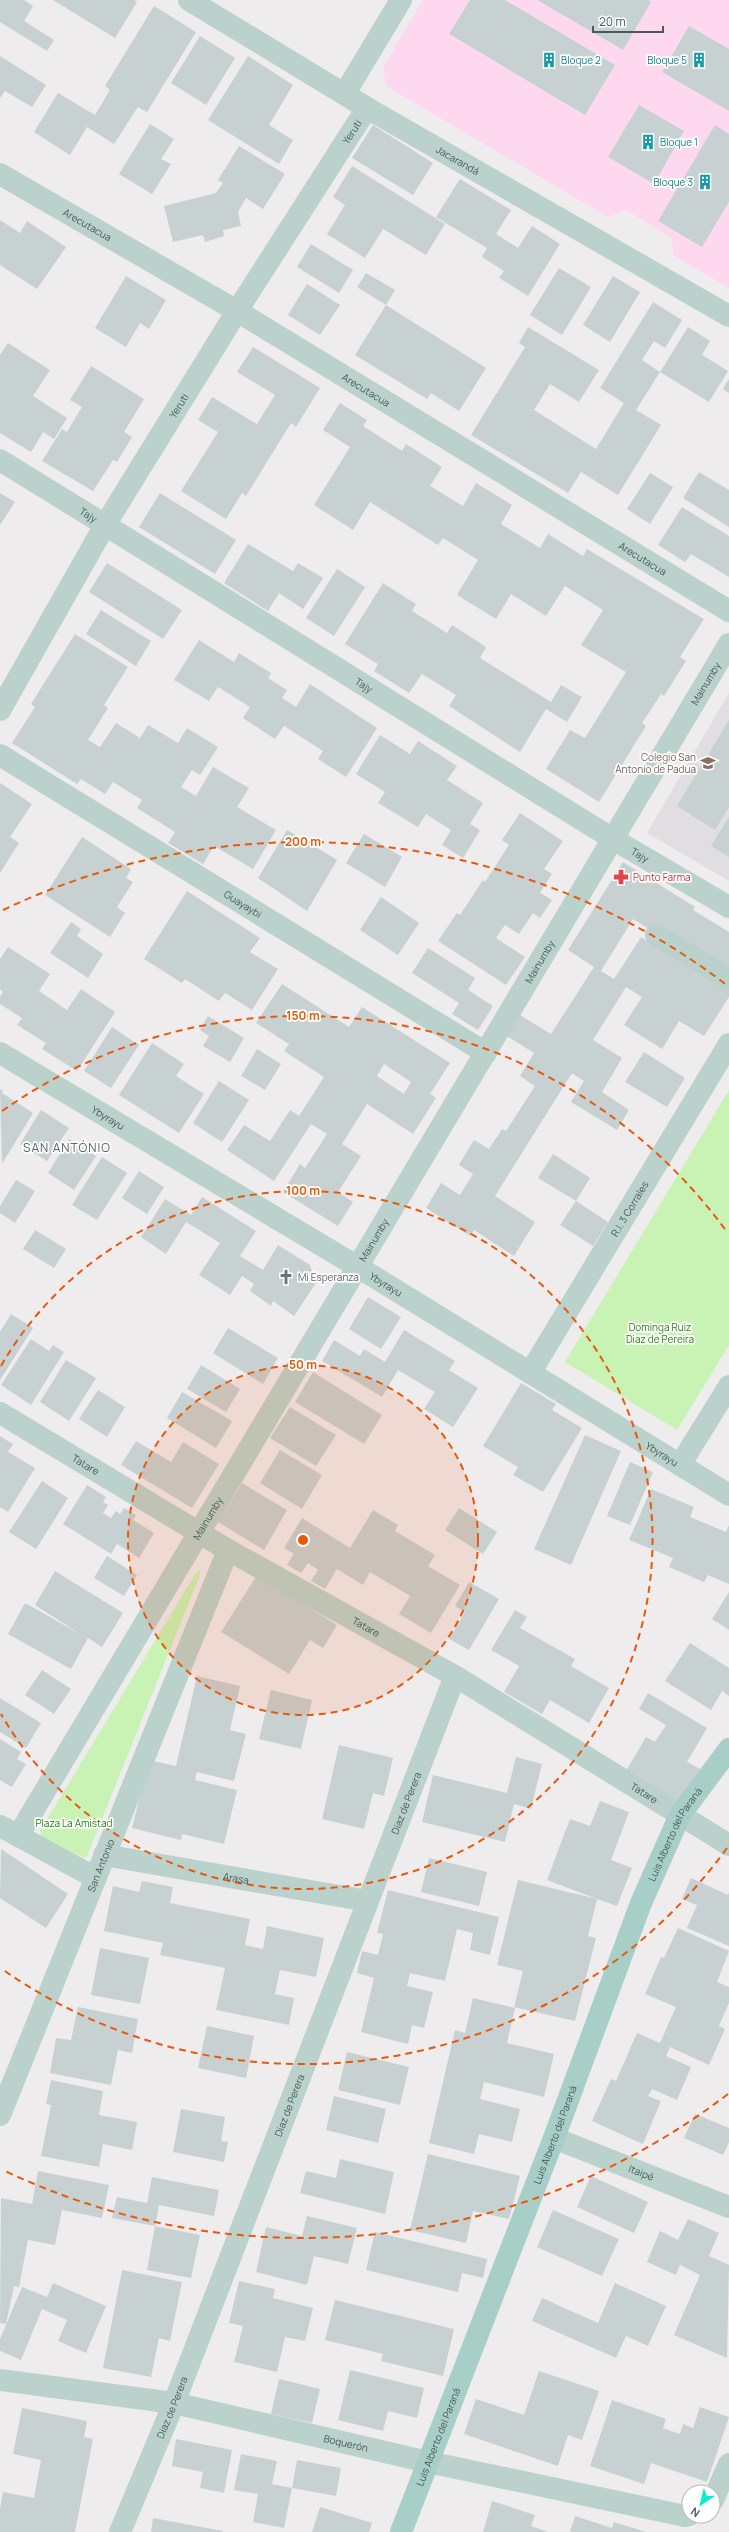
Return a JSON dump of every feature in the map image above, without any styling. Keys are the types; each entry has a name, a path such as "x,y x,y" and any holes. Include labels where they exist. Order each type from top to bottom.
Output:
{"main road":[{"name":"Luis Alberto del Paraná","path":"401,2532 554,2138 641,1903 680,1815 729,1749"}],"street":[{"name":"Jacarandá","path":"189,0 367,108 729,316"},
{"path":"345,94 401,0"},
{"name":"Yeruti","path":"0,710 105,525 237,311 367,108"},
{"name":"Arecutacua","path":"0,174 237,311 729,611"},
{"name":"Tajy","path":"0,460 613,839 729,908"},
{"name":"Mainumby","path":"9,1831 199,1533 729,644"},
{"name":"Guayaybi","path":"0,755 486,1053"},
{"path":"656,935 729,978"},
{"name":"R.I. 3 Corrales","path":"530,1373 729,1044"},
{"name":"Ybyrayu","path":"0,1053 358,1267 729,1495"},
{"path":"680,1465 729,1386"},
{"name":"Tatare","path":"0,1413 228,1550 454,1676 729,1845"},
{"name":"San Antonio","path":"0,2115 94,1877 228,1550"},
{"name":"Diaz de Perera","path":"120,2532 174,2403 454,1676"},
{"path":"9,1831 94,1877"},
{"name":"Arasa","path":"104,1855 368,1901"},
{"name":"Itaipé","path":"554,2138 729,2207"},
{"name":"Boquerón","path":"0,2380 174,2403 428,2462 681,2515"},
{"path":"720,2484 729,2464"}],"shaded area":[{"path":"423,0 470,0 450,34 585,115 615,65 505,0 537,0 622,50 651,2 648,0 729,0 729,49 689,26 662,72 729,111 729,134 715,126 658,221 702,247 729,202 729,288 673,255 672,238 626,210 608,217 386,86 383,67","holes":["639,105 684,132 654,184 608,157"]},
{"name":"Colegio San Antonio de Padua","path":"729,693 729,881 647,833"}],"green space":[{"name":"Dominga Ruiz Diaz de Pereira","path":"729,1090 729,1345 677,1430 565,1362"},
{"name":"Plaza La Amistad","path":"197,1571 200,1571 200,1575 87,1856 84,1858 42,1837 40,1831"}],"building":[{"path":"0,0 24,0 33,6 24,21 54,40 47,51 0,22"},
{"path":"53,0 134,0 137,2 115,38"},
{"name":"Bloque 2","path":"470,0 505,0 615,65 585,115 449,34"},
{"path":"537,0 648,0 651,2 623,50"},
{"path":"154,6 196,32 147,112 138,107 114,144 87,127 70,155 34,132 58,93 95,115 110,90 105,86"},
{"name":"Bloque 5","path":"689,26 729,49 729,111 662,72"},
{"path":"200,36 235,58 206,105 171,83"},
{"path":"0,56 46,85 32,107 5,91 0,98"},
{"path":"248,56 293,85 269,125 293,140 279,164 208,120"},
{"name":"Bloque 1","path":"639,105 684,131 654,184 608,157"},
{"path":"150,124 174,139 161,159 171,164 152,194 119,174"},
{"path":"373,125 433,163 413,195 352,158"},
{"name":"Bloque 3","path":"715,125 729,134 729,202 702,247 658,221"},
{"path":"239,146 285,174 263,209 246,198 238,212 241,226 223,230 224,236 205,242 203,235 173,242 164,206 216,193 223,183 218,180"},
{"path":"352,166 445,224 426,255 383,229 365,258 327,234 345,205 333,197"},
{"path":"460,179 511,210 496,234 518,248 532,226 560,244 528,296 499,278 504,271 482,257 487,248 436,217"},
{"path":"0,220 20,233 27,221 66,247 37,289 0,265"},
{"path":"311,244 353,270 339,293 297,267"},
{"path":"559,268 591,287 562,335 530,315"},
{"path":"366,273 395,290 386,305 357,287"},
{"path":"126,276 166,300 149,329 140,323 126,347 95,328"},
{"path":"613,276 640,292 610,342 583,325"},
{"path":"307,284 340,305 320,335 288,315"},
{"path":"653,302 682,320 665,348 654,341 642,360 660,372 636,410 661,425 618,495 581,472 568,493 471,435 525,347 519,343 528,327 599,370 579,402 550,384 534,410 596,449 624,403 600,388"},
{"path":"386,305 486,368 459,411 431,393 427,399 355,355"},
{"path":"688,327 710,341 702,355 728,371 709,402 660,372"},
{"path":"8,343 50,370 33,396 67,418 54,439 43,432 31,452 0,433 0,355"},
{"path":"253,347 320,388 296,427 291,423 246,496 242,493 226,519 181,491 218,432 198,420 212,397 257,424 275,395 237,372"},
{"path":"91,366 144,399 124,432 132,437 117,462 113,460 93,491 42,461 62,429 67,432 82,407 70,400"},
{"path":"729,379 729,393 723,389"},
{"path":"340,403 367,420 363,426 402,451 406,444 442,467 430,486 463,506 476,483 512,505 501,524 540,548 548,534 583,556 587,549 704,619 680,657 686,661 664,696 661,694 642,723 646,726 599,802 546,769 570,730 585,738 626,672 581,645 603,610 565,586 546,616 511,594 496,619 457,595 478,560 443,538 438,545 370,502 353,530 314,505 350,447 323,430"},
{"path":"699,472 729,490 729,527 683,498"},
{"path":"650,473 673,487 650,524 627,509"},
{"path":"0,493 15,502 0,525"},
{"path":"160,493 236,540 215,574 139,527"},
{"path":"682,507 729,536 729,577 691,554 685,562 658,545"},
{"path":"248,544 293,571 298,563 323,578 303,609 279,593 268,611 224,583"},
{"path":"107,563 182,610 163,639 89,592"},
{"path":"337,569 365,587 334,636 306,618"},
{"path":"383,583 416,604 412,611 447,633 452,625 486,647 480,658 551,702 561,685 582,697 567,722 546,709 520,752 449,706 456,695 422,674 409,693 374,671 378,664 345,644"},
{"path":"101,610 151,641 136,666 86,634"},
{"path":"75,634 128,667 104,705 108,708 88,740 100,747 116,723 140,738 148,725 178,743 187,728 218,747 200,775 192,770 181,787 196,796 213,767 249,788 237,807 276,830 253,869 214,846 203,864 168,843 175,832 137,808 142,800 113,782 105,794 81,779 77,784 12,743 35,707 31,704"},
{"path":"199,640 234,662 239,653 271,673 268,678 287,690 282,698 296,707 310,684 377,728 346,777 318,759 323,751 284,726 275,739 243,718 250,707 218,687 209,701 174,680"},
{"path":"729,720 729,807 715,830 677,806"},
{"path":"380,735 410,754 418,741 457,766 447,780 483,803 470,824 480,830 463,858 442,845 451,830 426,814 418,827 378,803 385,792 356,774"},
{"path":"0,783 32,804 10,837 19,843 0,873"},
{"path":"520,813 563,841 544,869 552,874 540,893 552,900 540,918 533,913 519,934 505,925 496,938 525,957 506,985 438,941 457,913 460,915 483,880 485,882 509,845 502,840"},
{"path":"729,817 729,857 711,846"},
{"path":"287,830 337,860 307,911 258,878"},
{"path":"364,834 402,857 385,887 346,863"},
{"path":"82,837 131,869 126,878 133,882 117,907 125,913 110,937 45,895"},
{"path":"623,862 695,907 693,910 729,932 729,970 672,943 633,919 601,971 614,979 641,937 695,971 729,984 729,997 704,1036 679,1021 662,1049 624,1025 642,997 626,987 593,1040 622,1058 602,1092 629,1110 617,1130 571,1102 584,1081 572,1073 495,1196 535,1222 514,1256 474,1230 470,1236 426,1208 441,1183 460,1195 473,1174 459,1165 474,1140 489,1149 502,1129 506,1131 535,1086 520,1076 534,1053 507,1036 520,1015 551,1034 594,967 568,950"},
{"path":"187,891 260,938 250,952 278,969 252,1010 225,993 219,1001 185,979 182,983 144,959"},
{"path":"381,897 419,923 398,955 360,930"},
{"path":"71,922 81,929 77,936 103,954 88,978 50,953"},
{"path":"8,947 50,974 39,991 67,1010 81,989 115,1012 77,1071 42,1049 46,1043 17,1025 22,1018 0,1004 0,997 3,992 0,989 0,959"},
{"path":"428,948 475,978 468,990 493,1006 478,1030 452,1014 459,1003 412,973"},
{"path":"282,984 349,1027 362,1007 450,1063 430,1094 436,1098 413,1134 367,1104 342,1144 361,1156 338,1192 353,1202 338,1226 283,1192 300,1164 305,1168 327,1134 311,1124 274,1181 227,1150 244,1125 270,1141 290,1110 299,1116 324,1077 284,1051 289,1044 256,1023","holes":["384,1064 411,1082 404,1094 377,1076"]},
{"path":"208,1016 244,1038 230,1062 203,1046 209,1036 200,1030"},
{"path":"112,1027 139,1045 111,1088 84,1071"},
{"path":"152,1043 184,1064 176,1076 204,1094 179,1133 119,1095"},
{"path":"257,1049 281,1064 265,1090 241,1076"},
{"path":"644,1052 685,1078 667,1107 625,1082"},
{"path":"219,1081 249,1100 222,1142 193,1123"},
{"path":"0,1089 3,1091 2,1093 33,1113 2,1164"},
{"path":"41,1110 69,1128 47,1161 20,1144"},
{"path":"69,1139 96,1156 74,1190 48,1173"},
{"path":"553,1154 590,1178 576,1201 538,1178"},
{"path":"102,1157 127,1173 97,1220 72,1205"},
{"path":"139,1171 164,1187 147,1214 122,1198"},
{"path":"16,1180 35,1191 15,1223 0,1213 0,1206"},
{"path":"202,1197 256,1231 240,1256 263,1270 278,1245 310,1265 316,1283 294,1316 273,1301 271,1306 250,1291 254,1284 242,1276 230,1295 199,1275 220,1243 186,1222 166,1254 141,1237 165,1199 191,1215"},
{"path":"576,1201 608,1222 593,1246 560,1225"},
{"path":"35,1230 66,1249 54,1268 23,1249"},
{"path":"368,1297 401,1317 381,1349 349,1329"},
{"path":"11,1314 33,1328 0,1380 0,1332"},
{"path":"228,1328 278,1358 263,1384 213,1353"},
{"path":"404,1330 455,1361 449,1370 478,1388 453,1427 424,1409 435,1392 398,1370 382,1397 322,1361 334,1340 360,1356 364,1349 385,1362"},
{"path":"31,1339 49,1351 53,1345 64,1352 31,1405 1,1385"},
{"path":"66,1360 96,1378 69,1421 40,1402"},
{"path":"201,1365 240,1389 226,1412 187,1389"},
{"path":"313,1372 382,1415 364,1444 295,1402"},
{"path":"521,1383 556,1404 552,1410 582,1428 543,1492 513,1475 518,1467 483,1446"},
{"path":"98,1390 125,1407 107,1437 79,1419"},
{"path":"182,1392 232,1421 216,1448 167,1418"},
{"path":"290,1407 336,1435 316,1466 270,1438"},
{"path":"585,1435 621,1451 571,1565 534,1549"},
{"path":"0,1436 13,1444 8,1452 35,1468 8,1512 0,1507"},
{"path":"136,1441 171,1462 183,1442 219,1464 192,1508 121,1465"},
{"path":"280,1450 322,1475 302,1509 260,1483"},
{"path":"630,1462 653,1472 630,1525 607,1516"},
{"path":"42,1481 68,1498 36,1549 9,1532"},
{"path":"242,1483 287,1510 264,1550 218,1522"},
{"path":"87,1485 106,1497 103,1502 108,1505 103,1513 111,1518 116,1511 120,1514 124,1508 136,1515 133,1520 154,1533 139,1558 117,1544 111,1554 63,1524"},
{"path":"651,1489 694,1507 690,1517 726,1532 729,1525 729,1584 708,1575 704,1582 669,1567 673,1558 629,1540"},
{"path":"459,1508 497,1532 483,1554 445,1530"},
{"path":"373,1510 398,1525 395,1531 435,1555 428,1566 460,1585 431,1633 399,1614 410,1596 370,1572 363,1585 337,1569 325,1589 311,1581 318,1570 308,1563 301,1573 287,1565 294,1554 284,1548 302,1518 350,1548"},
{"path":"107,1556 137,1575 124,1596 94,1578"},
{"path":"55,1571 123,1613 102,1647 88,1638 71,1669 8,1634 25,1603 80,1634 35,1605"},
{"path":"257,1575 337,1625 323,1648 310,1640 289,1674 221,1632"},
{"path":"469,1582 499,1599 469,1650 449,1639 465,1612 455,1606"},
{"path":"729,1592 729,1630 712,1619"},
{"path":"515,1610 527,1617 520,1628 575,1659 571,1666 609,1688 589,1723 550,1700 542,1714 504,1692 519,1666 491,1650"},
{"path":"690,1643 729,1668 729,1696 722,1691 711,1710 665,1681"},
{"path":"42,1670 71,1689 54,1714 25,1695"},
{"path":"197,1676 240,1686 230,1730 246,1734 234,1781 197,1772 195,1780 237,1790 224,1844 182,1834 181,1840 132,1828 149,1760 176,1766"},
{"path":"271,1690 312,1700 301,1749 259,1739"},
{"path":"648,1693 707,1728 687,1762 700,1769 680,1803 626,1771 646,1737 655,1742 666,1725 639,1709"},
{"path":"0,1698 41,1723 26,1748 0,1732"},
{"path":"0,1739 21,1752 17,1759 26,1764 12,1787 0,1780"},
{"path":"339,1745 393,1758 384,1796 373,1793 364,1829 322,1819"},
{"path":"516,1757 542,1764 531,1809 514,1804 505,1842 422,1822 433,1775 507,1793"},
{"path":"600,1801 629,1812 611,1860 632,1868 617,1906 547,1880 570,1819 590,1826"},
{"path":"1,1849 68,1894 46,1928 0,1898"},
{"path":"429,1858 487,1872 479,1906 421,1892"},
{"path":"691,1878 728,1895 729,1892 729,1946 687,1928 697,1905 682,1899"},
{"path":"518,1880 597,1899 588,1936 596,1938 575,2021 514,2007 523,1971 497,1965"},
{"path":"142,1881 173,1887 170,1903 250,1919 245,1945 263,1949 267,1926 324,1938 316,1977 280,1970 275,1994 294,1998 289,2025 216,2010 225,1968 160,1955 163,1943 104,1931 113,1886 139,1892"},
{"path":"388,1890 499,1917 490,1955 470,1950 473,1933 457,1929 445,1981 410,1973 407,1986 433,1992 424,2028 412,2025 408,2044 361,2032 374,1978 357,1973 362,1951 378,1955 383,1934 377,1933"},
{"path":"678,1928 729,1951 717,1982 729,1987 729,2003 719,2026 725,2029 709,2065 670,2047 666,2056 691,2067 677,2100 652,2089 648,2096 661,2101 643,2144 592,2121 611,2079 616,2081 637,2033 660,2043 676,2007 645,1994 661,1957 664,1958"},
{"path":"100,1948 149,1958 140,2004 91,1995"},
{"path":"473,1998 515,2008 507,2043 554,2054 544,2097 484,2082 480,2099 520,2109 512,2142 479,2134 474,2154 429,2143 455,2030 465,2033"},
{"path":"78,2007 138,2019 132,2053 118,2050 111,2085 50,2073 56,2038 71,2040"},
{"path":"207,2026 254,2036 246,2078 198,2068"},
{"path":"347,2052 409,2067 400,2105 338,2090"},
{"path":"51,2080 103,2091 99,2115 137,2122 132,2150 103,2144 99,2167 41,2156 51,2105 46,2104"},
{"path":"334,2096 386,2109 378,2143 326,2130"},
{"path":"181,2109 225,2117 221,2141 228,2142 224,2162 173,2152"},
{"path":"695,2114 729,2128 729,2142 723,2155 684,2138"},
{"path":"428,2154 520,2176 509,2219 473,2211 466,2243 410,2230"},
{"path":"340,2159 394,2172 385,2214 300,2193 306,2171 336,2178"},
{"path":"38,2171 109,2185 102,2218 62,2210 55,2245 28,2240 19,2287 14,2286 6,2324 0,2323 1,2198 32,2204"},
{"path":"591,2176 648,2202 634,2233 577,2207"},
{"path":"152,2177 219,2190 214,2216 159,2205 155,2226 112,2218 117,2197 147,2203"},
{"path":"553,2210 619,2239 602,2276 537,2247"},
{"path":"307,2216 357,2228 348,2264 314,2256 307,2285 256,2272 266,2227 302,2236"},
{"path":"688,2219 719,2233 709,2256 729,2265 727,2358 674,2335 700,2275 680,2265 676,2275 647,2262 660,2231 678,2240"},
{"path":"155,2226 200,2235 191,2278 147,2270"},
{"path":"375,2232 487,2259 483,2278 462,2273 458,2292 366,2270"},
{"path":"122,2270 182,2282 170,2341 159,2338 151,2377 103,2368"},
{"path":"239,2281 275,2289 273,2298 313,2308 305,2341 285,2337 277,2372 234,2362 243,2326 229,2323"},
{"path":"53,2283 106,2306 86,2353 58,2341 67,2320 42,2309 21,2360 0,2351 0,2339 22,2287 47,2297"},
{"path":"615,2283 666,2306 648,2346 626,2336 616,2358 532,2321 542,2298 598,2323"},
{"path":"335,2300 454,2329 443,2376 381,2361 383,2354 325,2340"},
{"path":"350,2370 424,2388 417,2418 388,2411 383,2431 338,2420"},
{"path":"539,2371 599,2391 582,2440 568,2435 558,2466 464,2434 476,2399 524,2415"},
{"path":"279,2379 320,2389 312,2423 271,2414"},
{"path":"612,2400 666,2419 663,2428 680,2434 683,2424 693,2428 700,2407 729,2417 707,2482 651,2463 644,2484 590,2466"},
{"path":"22,2408 87,2421 84,2437 93,2439 75,2532 0,2532 0,2509 3,2492 34,2498 41,2460 13,2454"},
{"path":"176,2439 232,2450 224,2493 200,2488 203,2472 172,2466"},
{"path":"241,2454 277,2461 272,2484 292,2488 284,2528 253,2522 258,2494 234,2490"},
{"path":"297,2460 341,2468 336,2496 292,2488"},
{"path":"492,2501 535,2515 531,2526 548,2532 483,2532"},
{"path":"320,2507 372,2523 369,2532 312,2532"},
{"path":"575,2516 612,2528 614,2522 646,2532 570,2532"},
{"path":"153,2518 223,2531 223,2532 151,2532"}],"place":[{"name":"Bloque 2","path":"549,60"},
{"name":"Bloque 5","path":"699,60"},
{"name":"Bloque 1","path":"648,142"},
{"name":"Bloque 3","path":"705,182"},
{"name":"Colegio San Antonio de Padua","path":"708,763"},
{"name":"Punto Farma","path":"621,877"},
{"name":"Mi Esperanza","path":"286,1277"}],"district":[{"name":"SAN ANTÓNIO","path":"67,1148"}]}
